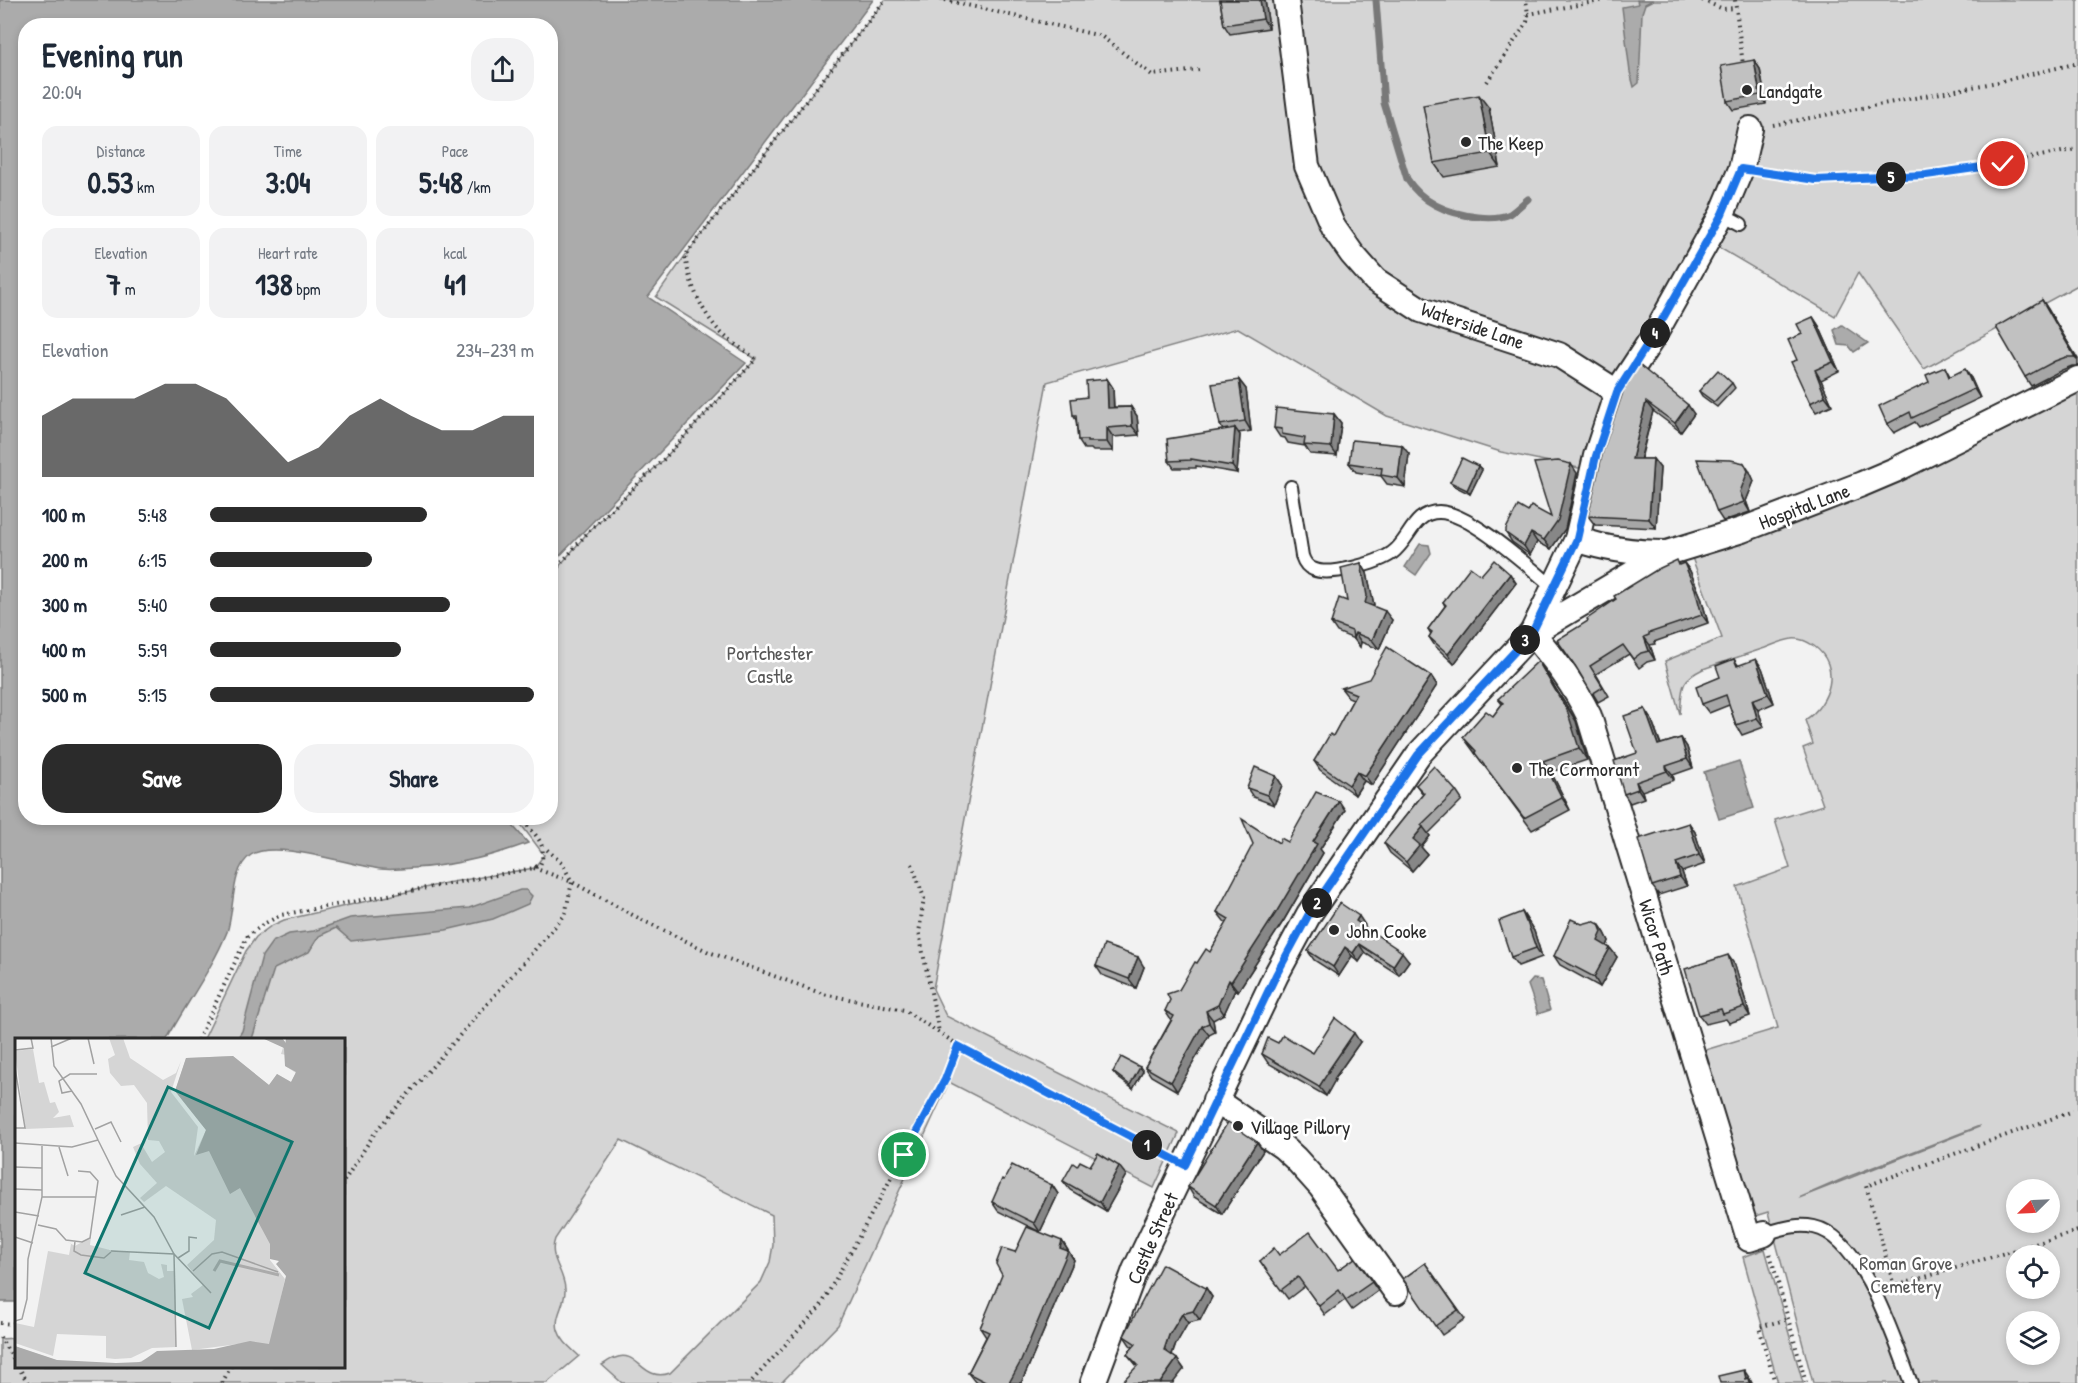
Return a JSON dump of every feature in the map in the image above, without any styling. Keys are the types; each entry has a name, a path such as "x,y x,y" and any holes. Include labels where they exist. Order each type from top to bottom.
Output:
{"street":[{"name":"Waterside Lane","path":"1286,0 1307,166 1319,199 1333,227 1352,254 1375,280 1421,310 1559,355 1617,392"},
{"name":"Castle Street","path":"1093,1383 1135,1270 1276,975 1309,914 1418,755 1532,633 1577,539 1596,456 1617,392 1732,219 1750,129"},
{"name":"Hospital Lane","path":"1532,633 1667,553 1742,530 1862,484 2078,380"},
{"path":"1577,539 1624,552 1667,553"},
{"name":"Wicor Path","path":"1532,633 1554,658 1577,691 1588,716 1749,1239 1769,1232"},
{"path":"1215,1100 1283,1147 1300,1164 1321,1187 1395,1292"}],"lane":[{"path":"1291,487 1302,556 1312,569 1322,572 1334,571 1385,558 1395,550 1418,520 1430,513 1442,512 1471,524 1553,586"},
{"path":"1769,1232 1794,1225 1816,1227 1831,1235 1849,1252 1874,1293 1911,1383"}],"path":[{"path":"558,567 590,531 662,461 756,359 716,327 698,299 685,256 885,0"},
{"path":"945,0 1101,36 1152,75 1199,70"},
{"path":"1487,82 1527,22 1526,0"},
{"path":"1528,14 1605,0"},
{"path":"1702,0 1722,9 1736,8"},
{"path":"1735,0 1744,72"},
{"path":"1750,129 1998,82 2078,63"},
{"path":"1741,169 1816,180 1926,175 2003,164 2078,149"},
{"path":"345,1179 376,1131 565,915 572,882 562,863 544,847 526,825"},
{"path":"199,1038 247,937 261,925 281,915 534,868 540,865 544,847"},
{"path":"912,864 924,898 919,933 939,1033"},
{"path":"534,868 572,882 640,919 709,952 823,994 904,1010 958,1046 1185,1165"},
{"path":"750,1383 821,1306 945,1080 958,1046"},
{"path":"1894,1286 1866,1186 2073,1111"},
{"path":"1769,1232 1788,1319 1806,1383"},
{"path":"1874,1293 2078,1232"},
{"path":"1775,1383 1759,1327 1788,1319"},
{"path":"0,1323 15,1324"},
{"path":"0,1337 15,1362"},
{"path":"19,1368 28,1383"},
{"path":"222,1383 230,1368"}],"green space":[{"name":"Portchester Castle","path":"885,0 2078,0 2078,285 1924,369 1858,273 1835,316 1703,238 1649,331 1606,384 1584,469 1501,452 1387,416 1238,328 1047,382 933,989 946,1016 1179,1133 1154,1188 949,1082 838,1325 781,1383 622,1383 602,1365 611,1359 623,1356 653,1373 661,1375 670,1373 761,1282 770,1262 773,1245 772,1215 621,1140 555,1239 553,1252 565,1289 558,1319 558,1330 564,1341 579,1356 547,1383 0,1383 0,1339 15,1338 15,1368 345,1368 345,1038 204,1038 246,951 256,937 271,926 284,920 446,883 534,868 544,855 521,825 558,825 558,568 589,531 662,461 756,359 656,297 685,256"},
{"name":"Roman Grove Cemetery","path":"2078,384 2078,1383 1813,1383 1768,1212 1755,1216 1702,1051 1778,1028 1737,887 1790,868 1775,820 1823,805 1803,748 1813,744 1805,720 1814,713 1826,695 1830,674 1823,654 1814,646 1798,639 1785,640 1695,673 1683,687 1680,714 1665,661 1722,638 1691,555","holes":["1979,1127 1799,1198 1845,1178"]},
{"path":"1765,1249 1803,1383 1778,1383 1743,1257"}],"shaded area":[{"path":"0,0 873,0 648,297 746,363 558,558 558,18 18,18 18,825 512,825 528,843 486,857 457,863 397,869 368,867 314,855 277,850 262,851 251,855 244,861 236,880 227,932 221,946 168,1038 15,1038 15,1302 0,1302"},
{"path":"1637,0 1653,0 1645,4 1642,13 1639,83 1634,87 1622,7 1638,4"},
{"path":"1842,325 1868,343 1854,352 1849,346 1839,345 1834,330"},
{"path":"1420,544 1429,545 1431,553 1416,575 1405,567"},
{"path":"1739,761 1754,808 1719,819 1704,772"},
{"path":"520,890 526,890 532,896 528,904 493,919 446,930 351,941 336,928 319,936 309,952 274,969 252,1038 238,1038 242,1031 262,956 272,942 289,934 314,931 350,918 469,908"},
{"path":"1533,979 1541,980 1550,1010 1538,1014 1528,985"}],"building":[{"path":"1220,0 1260,0 1263,19 1224,25"},
{"name":"Landgate","path":"1754,60 1760,95 1727,101 1721,66"},
{"name":"The Keep","path":"1479,95 1490,153 1434,163 1423,105"},
{"path":"2042,300 2075,357 2055,361 2025,377 1996,327"},
{"path":"1813,317 1833,362 1815,370 1825,396 1810,403 1791,362 1797,360 1788,340 1802,334 1797,324"},
{"path":"1639,365 1688,405 1675,423 1646,402 1632,459 1653,459 1649,519 1588,516 1603,451 1624,389"},
{"path":"1945,367 1949,377 1965,369 1974,389 1912,418 1910,412 1887,424 1879,406 1929,382 1926,375"},
{"path":"1718,370 1732,383 1714,402 1699,391"},
{"path":"1107,379 1108,408 1131,407 1132,426 1107,428 1107,442 1078,440 1076,415 1073,415 1071,399 1087,397 1086,381"},
{"path":"1239,380 1245,421 1220,425 1212,384"},
{"path":"1276,408 1334,414 1331,447 1304,445 1305,438 1282,434 1282,429 1274,428"},
{"path":"1235,428 1232,466 1191,459 1169,461 1167,439"},
{"path":"1352,440 1402,445 1398,478 1381,475 1382,468 1349,463"},
{"path":"1462,458 1478,466 1467,490 1450,482"},
{"path":"1697,459 1731,460 1744,463 1748,471 1740,492 1744,502 1717,512"},
{"path":"1558,461 1571,464 1558,520 1544,540 1531,533 1524,546 1506,533 1506,529 1518,506 1528,512 1531,506 1551,517 1534,463"},
{"path":"1494,560 1510,574 1448,654 1429,637 1432,632 1428,629 1446,605 1443,602 1470,567 1481,575"},
{"path":"1677,560 1679,565 1684,563 1695,589 1702,615 1649,633 1644,637 1649,651 1633,659 1623,645 1590,666 1603,687 1592,694 1557,640 1588,621 1587,619 1616,599 1614,596"},
{"path":"1361,563 1367,596 1365,603 1385,611 1372,640 1355,633 1353,638 1352,631 1331,623 1339,598 1347,601 1341,568"},
{"path":"1387,647 1431,676 1365,776 1357,772 1349,785 1314,761 1330,734 1333,736 1356,694 1341,688 1369,679"},
{"path":"1734,659 1737,666 1756,659 1768,694 1752,700 1757,718 1736,725 1726,695 1702,704 1696,687 1720,677 1716,666"},
{"path":"1538,661 1567,710 1579,748 1543,761 1562,798 1524,818 1475,753 1476,751 1463,737 1486,711 1493,716 1503,703 1498,699"},
{"path":"1645,709 1658,745 1681,738 1687,759 1666,766 1667,771 1636,782 1638,789 1624,794 1614,761 1637,753 1624,716"},
{"path":"1434,766 1456,791 1421,825 1423,827 1413,839 1420,845 1406,862 1384,843 1424,793 1416,785"},
{"path":"1255,767 1276,776 1267,795 1247,788"},
{"path":"1316,792 1339,801 1313,842 1317,844 1277,911 1231,982 1229,980 1218,1005 1206,1011 1209,1023 1202,1026 1171,1082 1145,1067 1174,1016 1165,1011 1170,1000 1167,994 1179,990 1195,962 1197,963 1206,949 1210,952 1229,919 1217,912 1253,844 1242,819 1279,843 1281,838 1288,842"},
{"path":"1689,823 1699,855 1676,863 1680,877 1652,886 1638,839"},
{"path":"1340,903 1359,916 1356,921 1402,952 1393,966 1359,944 1353,953 1345,947 1333,967 1308,951"},
{"path":"1522,912 1536,948 1511,957 1499,921"},
{"path":"1571,919 1582,924 1593,921 1599,924 1602,932 1598,941 1610,948 1594,977 1554,956"},
{"path":"1104,945 1138,957 1129,979 1096,966"},
{"path":"1728,955 1744,1007 1723,1014 1721,1009 1699,1015 1685,969"},
{"path":"1335,1018 1354,1033 1319,1087 1262,1054 1268,1038 1278,1043 1283,1035 1313,1053"},
{"path":"1121,1057 1140,1067 1130,1085 1113,1072"},
{"path":"1228,1122 1257,1142 1216,1205 1188,1187"},
{"path":"1098,1153 1119,1166 1100,1202 1063,1181 1073,1163 1077,1166 1080,1161 1090,1166"},
{"path":"1012,1165 1052,1185 1034,1223 992,1202 1002,1179 1004,1180"},
{"path":"1027,1227 1062,1241 1060,1248 1068,1251 1021,1361 1009,1383 987,1383 968,1373 989,1332 980,1328 1002,1275 996,1264 1002,1248 1015,1252"},
{"path":"1310,1232 1338,1270 1355,1258 1372,1282 1346,1300 1339,1290 1319,1306 1298,1277 1281,1290 1260,1261 1274,1248 1279,1255"},
{"path":"1425,1263 1458,1310 1435,1326 1403,1279"},
{"path":"1162,1264 1206,1288 1193,1311 1182,1314 1169,1335 1164,1350 1177,1359 1160,1383 1121,1383 1138,1365 1127,1354 1136,1344 1124,1336"},
{"path":"1744,1370 1746,1379 1749,1378 1750,1383 1720,1383 1718,1376"}],"waterway":[{"path":"1376,0 1384,103 1407,179 1413,188 1438,206 1478,217 1506,215 1528,199"}],"place":[{"name":"Landgate","path":"1747,90"},
{"name":"The Keep","path":"1466,142"},
{"name":"The Cormorant","path":"1517,768"},
{"name":"John Cooke","path":"1334,930"},
{"name":"Village Pillory","path":"1238,1126"}],"route":[{"path":"904,1155 945,1080 958,1046 1185,1165 1276,975 1309,914 1418,755 1532,633 1577,539 1596,456 1617,392 1654,334 1722,214 1741,169 1816,180 1926,175 2003,164"}]}
